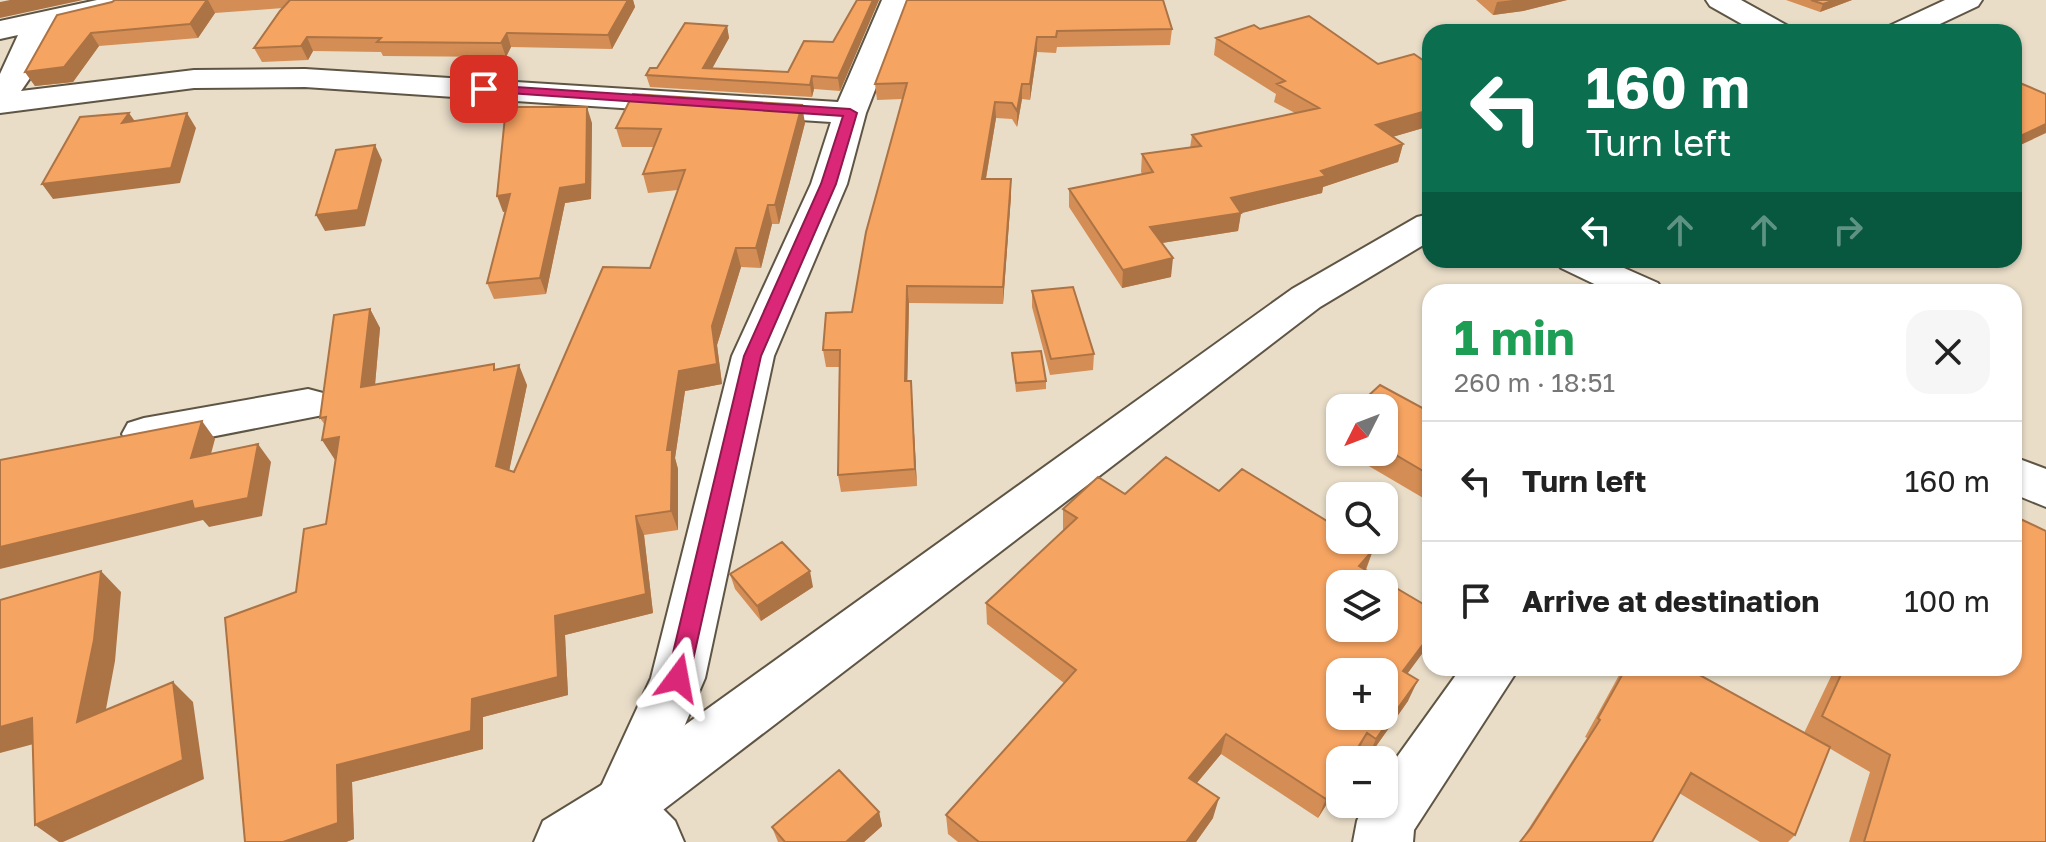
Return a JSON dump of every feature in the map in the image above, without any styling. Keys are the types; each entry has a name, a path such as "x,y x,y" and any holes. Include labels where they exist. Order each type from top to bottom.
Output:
{"street":[{"path":"0,30 98,10 121,0"},
{"path":"638,824 678,678 753,356 829,184 850,113 896,0"},
{"path":"1720,0 1764,24"},
{"path":"1916,24 1968,0"},
{"path":"0,100 14,78 38,23"},
{"path":"0,100 194,79 305,78 850,113"},
{"path":"564,842 638,824 1306,298 1422,230"},
{"path":"1592,268 1626,284"},
{"path":"110,440 308,404"},
{"path":"2022,478 2046,489"},
{"path":"1383,842 1386,821 1486,676"}],"building":[{"path":"115,0 207,0 190,24 91,33 64,67 25,72 57,15"},
{"path":"290,0 628,0 608,35 507,33 501,43 377,42 381,38 307,37 301,46 254,48"},
{"path":"857,0 873,0 838,78 812,76 810,85 646,75 650,68 657,68 685,23 727,26 703,68 788,72 804,41 833,42"},
{"path":"907,0 1163,0 1172,29 1057,31 1056,37 1037,37 1030,84 1022,84 1017,111 1012,103 995,102 982,179 1011,179 1003,287 907,286 905,381 911,381 915,469 838,475 840,350 823,350 826,313 852,312 866,232 907,83 875,84"},
{"path":"1811,0 1835,0 1823,4"},
{"path":"1309,16 1378,64 1414,54 1422,60 1422,112 1376,125 1403,144 1321,171 1326,176 1231,198 1241,213 1150,227 1173,258 1123,270 1069,189 1153,172 1142,154 1201,146 1192,135 1319,108 1277,84 1285,81 1216,38 1254,25 1260,29"},
{"path":"2022,84 2046,94 2046,124 2022,135"},
{"path":"633,94 802,105 775,205 768,205 756,248 736,248 712,326 717,364 679,371 667,450 672,450 671,511 636,516 646,594 555,616 558,677 472,699 471,731 337,765 338,823 283,842 245,842 225,618 296,592 304,529 326,524 339,437 322,440 326,417 320,418 334,315 370,309 361,387 494,364 494,370 519,365 496,466 514,472 603,267 650,268 685,170 643,174 661,129 616,128"},
{"path":"506,107 587,107 586,184 560,188 540,278 487,283 510,194 497,196"},
{"path":"129,113 122,123 187,113 171,168 42,184 80,117"},
{"path":"375,145 358,210 316,215 336,150"},
{"path":"1073,287 1094,354 1051,359 1032,291"},
{"path":"1041,351 1046,381 1016,383 1012,353"},
{"path":"1380,385 1397,394 1370,394"},
{"path":"1398,395 1422,408 1422,470 1398,456"},
{"path":"202,421 191,458 258,444 248,498 194,509 192,501 0,547 0,460"},
{"path":"1166,457 1219,491 1242,469 1326,520 1326,554 1370,554 1359,566 1366,570 1326,570 1326,642 1398,642 1398,589 1422,603 1422,646 1403,671 1418,680 1398,708 1398,658 1326,658 1326,730 1382,730 1376,739 1367,733 1359,746 1326,746 1326,799 1226,734 1189,778 1219,798 1188,842 979,842 946,815 1076,670 986,603 1077,518 1063,509 1098,477 1125,494"},
{"path":"2022,520 2046,531 2046,842 1864,842 1890,755 1822,716 1840,676 2022,676"},
{"path":"782,542 810,571 757,606 730,574"},
{"path":"101,571 94,640 77,722 173,682 183,760 35,825 32,718 0,727 0,600"},
{"path":"1622,676 1701,676 1830,747 1795,835 1691,773 1652,842 1520,842 1600,720 1598,718"},
{"path":"839,770 879,812 846,842 785,842 772,827"}],"route":[{"path":"484,89 850,113 829,184 753,356 678,678"}]}
